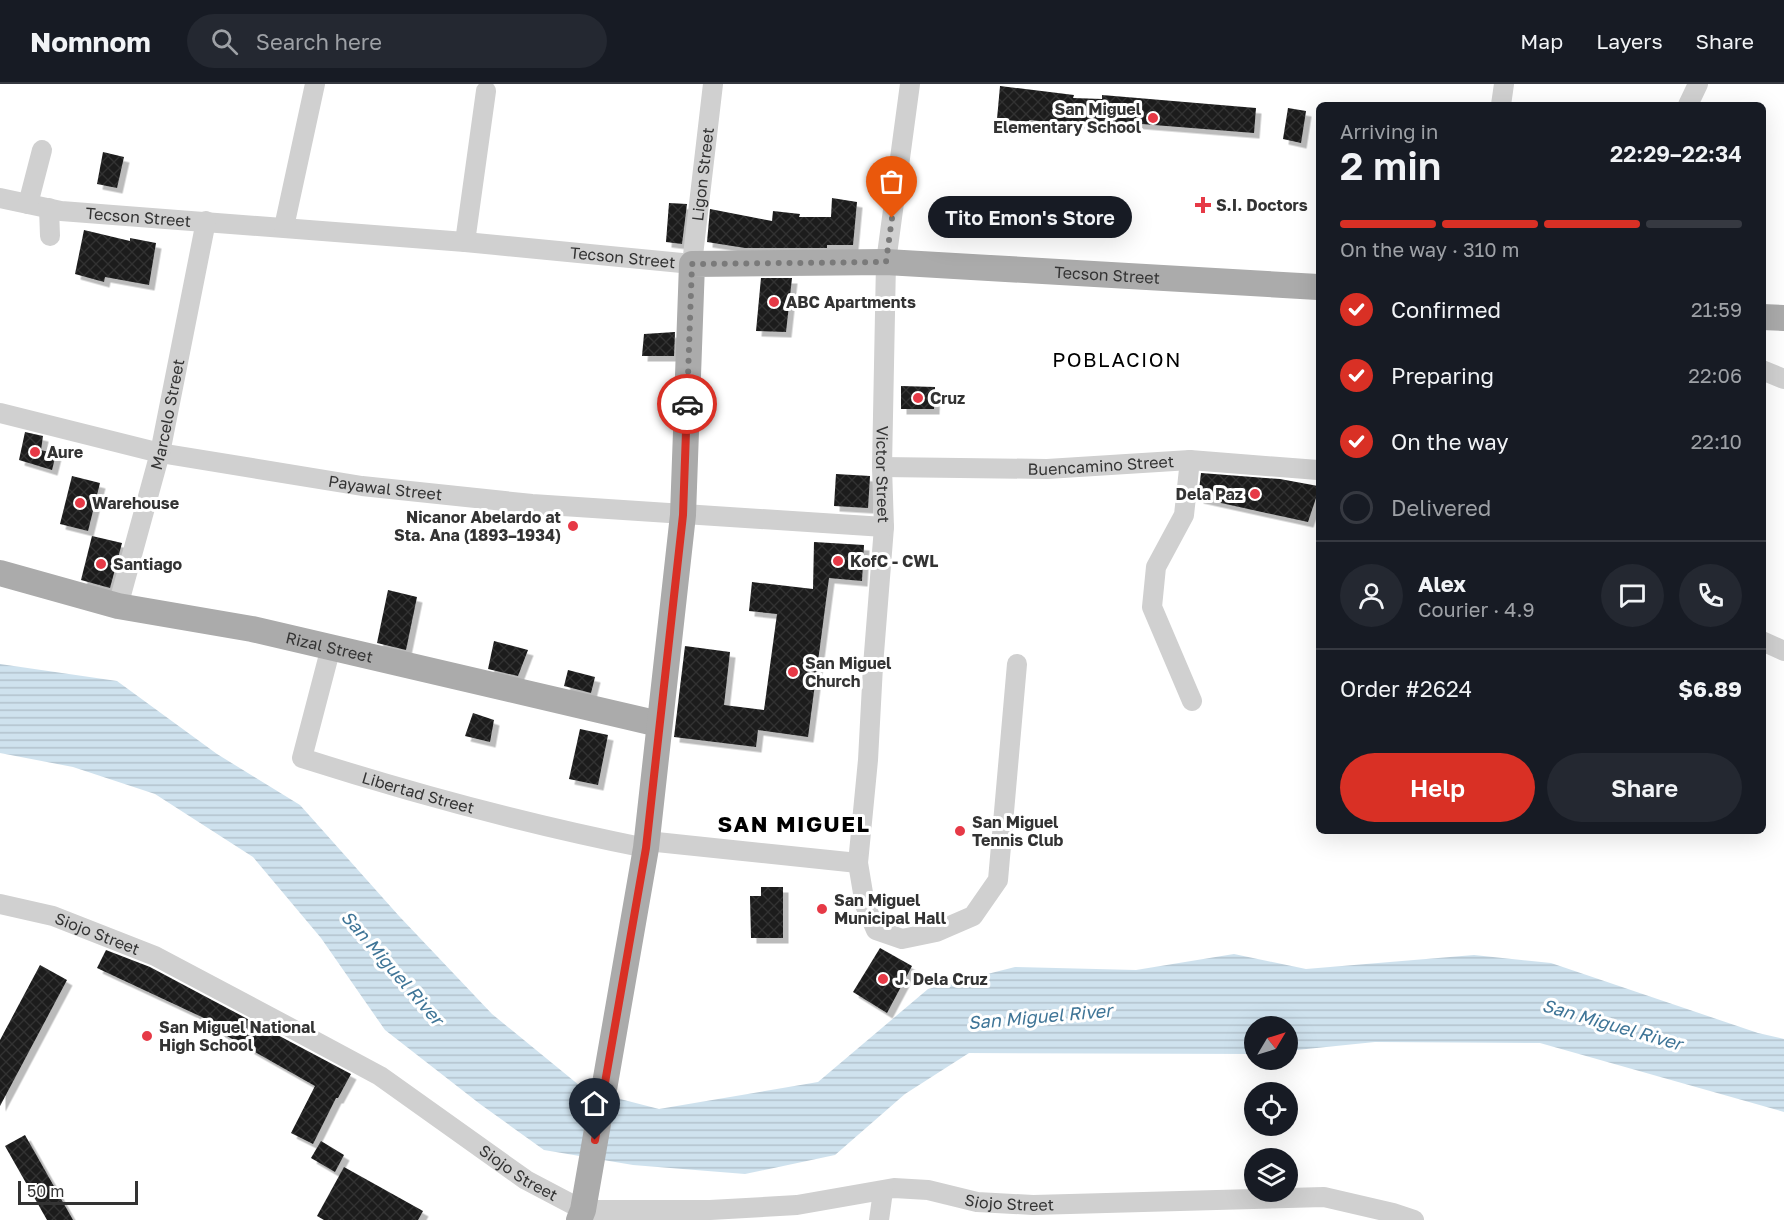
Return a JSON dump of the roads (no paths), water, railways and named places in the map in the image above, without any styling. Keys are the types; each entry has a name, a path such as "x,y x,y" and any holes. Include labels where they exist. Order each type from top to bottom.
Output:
{"main road":[{"name":"Tecson Street","path":"692,264 886,262 1316,287"},
{"path":"582,1210 646,844 683,515 692,264"},
{"path":"1766,317 1784,318"},
{"name":"Rizal Street","path":"0,573 118,606 252,629 659,724"}],"street":[{"path":"284,227 315,84"},
{"name":"Ligon Street","path":"692,264 713,84"},
{"name":"Victor Street","path":"910,84 886,262 882,467 884,527 868,760 858,863 865,905 876,930 902,939 936,932 973,916 998,880 1017,664"},
{"path":"1501,102 1504,84"},
{"path":"1689,102 1698,84"},
{"path":"465,242 486,91"},
{"path":"28,204 42,150"},
{"name":"Tecson Street","path":"0,198 61,211 465,242 692,264"},
{"path":"49,208 50,236"},
{"name":"Marcelo Street","path":"118,606 160,453 206,221"},
{"path":"1766,372 1784,379"},
{"name":"Payawal Street","path":"0,413 160,453 362,486 532,504 884,527"},
{"path":"1190,460 1184,515 1156,567 1152,607 1191,701"},
{"name":"Buencamino Street","path":"882,467 1047,469 1190,460 1316,470"},
{"path":"1766,643 1784,651"},
{"name":"Libertad Street","path":"331,647 302,759 372,781 563,832 646,844 858,863"},
{"name":"Siojo Street","path":"0,904 54,916 154,956 380,1076 526,1180 582,1210 710,1210 773,1213 797,1205 894,1188 928,1190 977,1202 1033,1205 1324,1197 1414,1220"},
{"path":"879,1220 883,1191"}],"water":[{"name":"San Miguel River","path":"0,664 117,681 217,754 300,805 399,916 492,1014 585,1090 659,1109 818,1082 928,989 1015,967 1136,970 1234,954 1306,969 1474,955 1551,963 1758,1033 1784,1039 1784,1112 1540,1043 1375,1042 1298,1050 1298,1016 1244,1016 1244,1054 969,1053 905,1094 835,1155 745,1174 633,1165 544,1150 480,1104 385,1030 321,938 253,857 155,794 73,767 0,753"}],"place":[{"name":"San Miguel Elementary School","path":"1153,118"},
{"name":"S.I. Doctors","path":"1203,205"},
{"name":"Tito Emon's Store","path":"892,218"},
{"name":"ABC Apartments","path":"774,302"},
{"name":"Cruz","path":"918,398"},
{"name":"Aure","path":"35,452"},
{"name":"Dela Paz","path":"1255,494"},
{"name":"Warehouse","path":"80,503"},
{"name":"Nicanor Abelardo at Sta. Ana (1893–1934)","path":"573,526"},
{"name":"KofC - CWL","path":"838,561"},
{"name":"Santiago","path":"101,564"},
{"name":"San Miguel Church","path":"793,672"},
{"name":"San Miguel Tennis Club","path":"960,831"},
{"name":"San Miguel Municipal Hall","path":"822,909"},
{"name":"J. Dela Cruz","path":"883,979"},
{"name":"San Miguel National High School","path":"147,1036"}],"district":[{"name":"POBLACION","path":"1117,360"},
{"name":"SAN MIGUEL","path":"794,824"}]}
